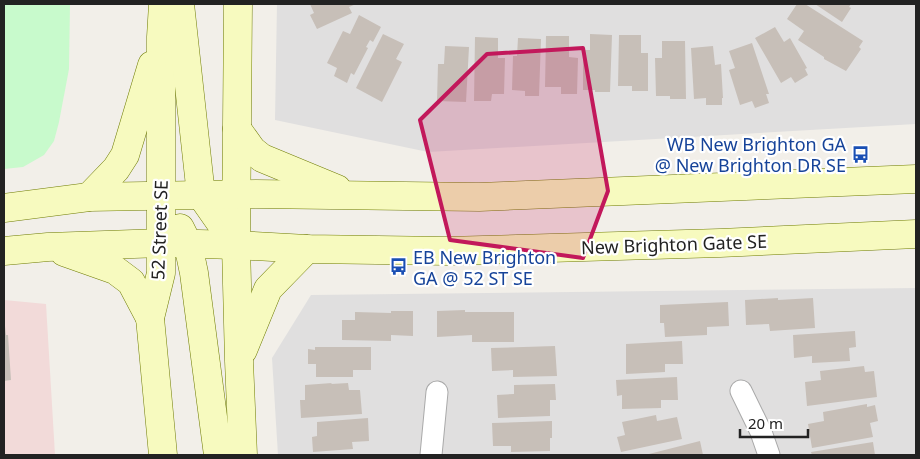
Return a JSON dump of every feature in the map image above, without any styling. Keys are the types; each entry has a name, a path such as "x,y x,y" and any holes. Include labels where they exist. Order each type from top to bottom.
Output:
{"main road":[{"name":"52 Street SE","path":"161,195 161,37 163,4"},
{"path":"180,4 201,195 236,245"},
{"path":"238,4 236,245 244,455"},
{"path":"89,197 116,169 125,155 161,37"},
{"path":"237,129 252,150 262,158 350,195"},
{"path":"4,208 89,197 236,194 489,196 916,179"},
{"path":"161,195 175,244 194,273 218,455"},
{"name":"New Brighton Gate SE","path":"4,251 48,246 175,244 307,249 447,251 720,243 916,234"},
{"name":"52 Street SE","path":"164,455 150,318 162,273 175,244"},
{"path":"48,246 115,270 131,282 150,318"},
{"path":"239,361 268,289 307,249"}],"street":[{"path":"741,391 762,432 770,455"},
{"path":"430,455 437,392"}],"highlighted area":[{"path":"583,48 608,191 583,258 450,240 420,120 487,54"}],"shaded area":[{"path":"277,4 916,4 916,124 428,152 275,120"},
{"path":"916,288 916,455 278,455 272,358 311,295"},
{"path":"4,300 46,304 55,455 4,455"}],"green space":[{"path":"4,4 70,4 69,69 54,141 44,155 23,167 4,169"}],"building":[{"path":"310,4 356,4 349,7 352,13 317,29 310,15 314,13"},
{"path":"797,4 805,4 863,41 859,47 861,49 846,71 824,59 824,57 798,40 804,31 787,19"},
{"path":"815,4 851,4 849,7 851,8 842,22"},
{"path":"359,15 381,27 373,42 370,40 366,47 368,48 354,75 351,73 347,83 334,76 337,68 327,63 343,31 350,34"},
{"path":"775,27 784,42 790,38 807,68 805,69 808,75 795,83 791,77 781,83 755,38"},
{"path":"383,34 404,44 396,59 402,62 382,102 356,88"},
{"path":"590,34 612,35 610,92 583,90 583,50 590,50"},
{"path":"619,35 641,35 641,53 648,53 648,91 632,91 632,86 618,86"},
{"path":"546,36 569,36 569,57 578,58 577,94 561,94 561,87 545,87"},
{"path":"475,37 498,38 498,58 505,58 504,94 492,94 491,101 474,101"},
{"path":"518,38 541,39 539,96 525,96 525,91 512,90 513,56 517,56"},
{"path":"662,41 685,41 686,99 670,99 670,96 656,96 655,58 662,58"},
{"path":"752,43 769,94 766,94 769,103 755,108 752,101 740,105 729,70 735,68 729,51"},
{"path":"445,46 469,47 466,102 437,101 438,64 444,64"},
{"path":"713,46 715,65 721,64 722,105 706,105 706,98 694,99 691,48"},
{"path":"778,298 778,300 813,298 815,328 770,331 769,324 746,325 745,300"},
{"path":"728,302 729,326 707,327 707,335 665,337 664,323 660,323 660,305"},
{"path":"465,310 465,312 514,312 514,342 472,342 472,335 437,337 437,311"},
{"path":"391,311 413,311 413,336 391,335 391,341 342,340 342,320 355,320 355,312 391,313"},
{"path":"4,326 6,335 8,335 11,380 4,381"},
{"path":"855,331 856,347 849,348 850,361 812,363 812,356 794,358 793,335"},
{"path":"682,341 683,364 665,364 665,372 626,374 626,344"},
{"path":"555,346 557,376 513,377 513,370 492,371 491,348"},
{"path":"315,347 371,347 371,370 353,370 353,377 316,377 316,364 308,364 308,349 315,350"},
{"path":"864,366 865,372 874,371 877,397 807,406 805,382 821,380 820,371"},
{"path":"677,377 678,400 661,400 661,408 622,409 622,395 617,396 616,380"},
{"path":"348,383 349,390 360,390 362,414 301,418 300,400 305,400 305,385"},
{"path":"555,384 556,400 550,400 550,416 498,418 497,395 514,394 514,385"},
{"path":"867,404 867,407 875,405 878,421 870,423 873,437 812,448 808,424 824,421 823,412"},
{"path":"656,415 657,421 677,417 682,439 621,452 617,437 625,435 622,422"},
{"path":"368,418 369,441 352,442 353,449 313,452 312,437 317,436 317,422"},
{"path":"552,421 550,451 511,452 511,446 493,446 492,423"},
{"path":"700,441 703,455 645,455"},
{"path":"873,442 875,455 812,455 811,452"}],"place":[{"name":"WB New Brighton GA @ New Brighton DR SE","path":"860,154"},
{"name":"EB New Brighton GA @ 52 ST SE","path":"399,267"}]}
